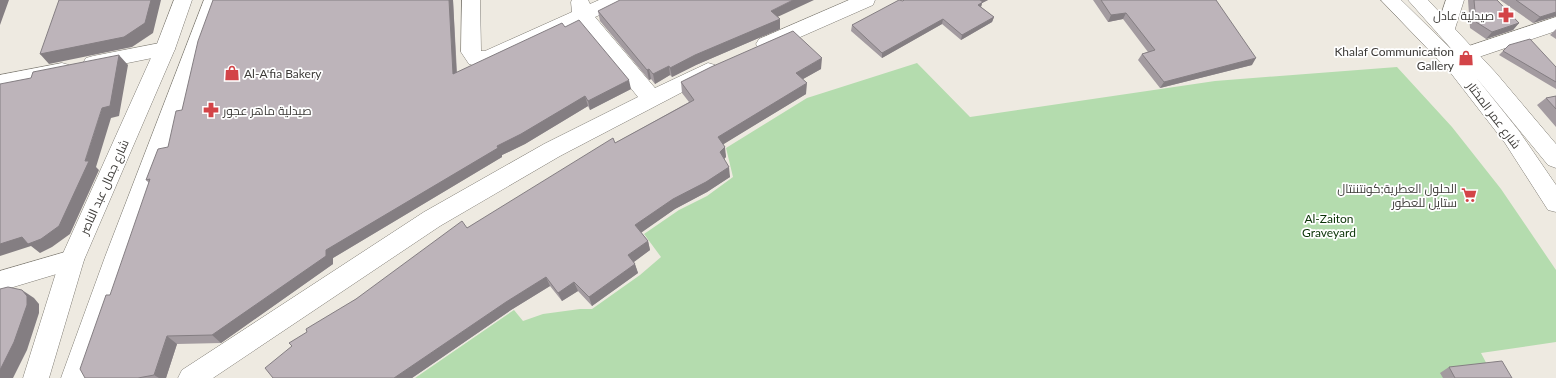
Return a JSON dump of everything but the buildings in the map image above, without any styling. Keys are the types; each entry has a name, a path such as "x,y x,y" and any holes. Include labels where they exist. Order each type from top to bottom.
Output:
{"street":[{"name":"شارع جمال عبد الناصر","path":"36,378 72,260 165,49 183,0"},
{"path":"74,378 117,257 213,0"},
{"path":"471,0 471,52 476,59 488,58 581,8 616,0"},
{"path":"747,52 866,0"},
{"name":"شارع عمر المختار","path":"1390,0 1457,67 1512,137 1556,203"},
{"name":"شارع عمر المختار","path":"1417,0 1523,116 1556,159"},
{"path":"1446,30 1455,0"},
{"path":"581,8 652,99"},
{"path":"1467,54 1556,24"},
{"path":"0,82 165,49"},
{"path":"191,378 432,219 552,150 704,71 726,62"},
{"path":"0,281 72,260"}],"green space":[{"name":"Al-Zaiton Graveyard","path":"917,63 970,117 1215,81 1397,67 1452,127 1501,189 1556,270 1556,342 1481,353 1494,378 415,378 514,310 523,321 543,314 580,309 592,309 640,275 661,257 644,234 679,210 707,196 733,177 726,148 807,98"}],"place":[{"name":"صيدلية عادل","path":"1506,15"},
{"name":"Khalaf Communication Gallery","path":"1466,58"},
{"name":"Al-A'fia Bakery","path":"232,73"},
{"name":"صيدلية ماهر عجور","path":"211,110"},
{"name":"الحلول العطرية;كونتننتال ستايل للعطور","path":"1469,195"}]}
